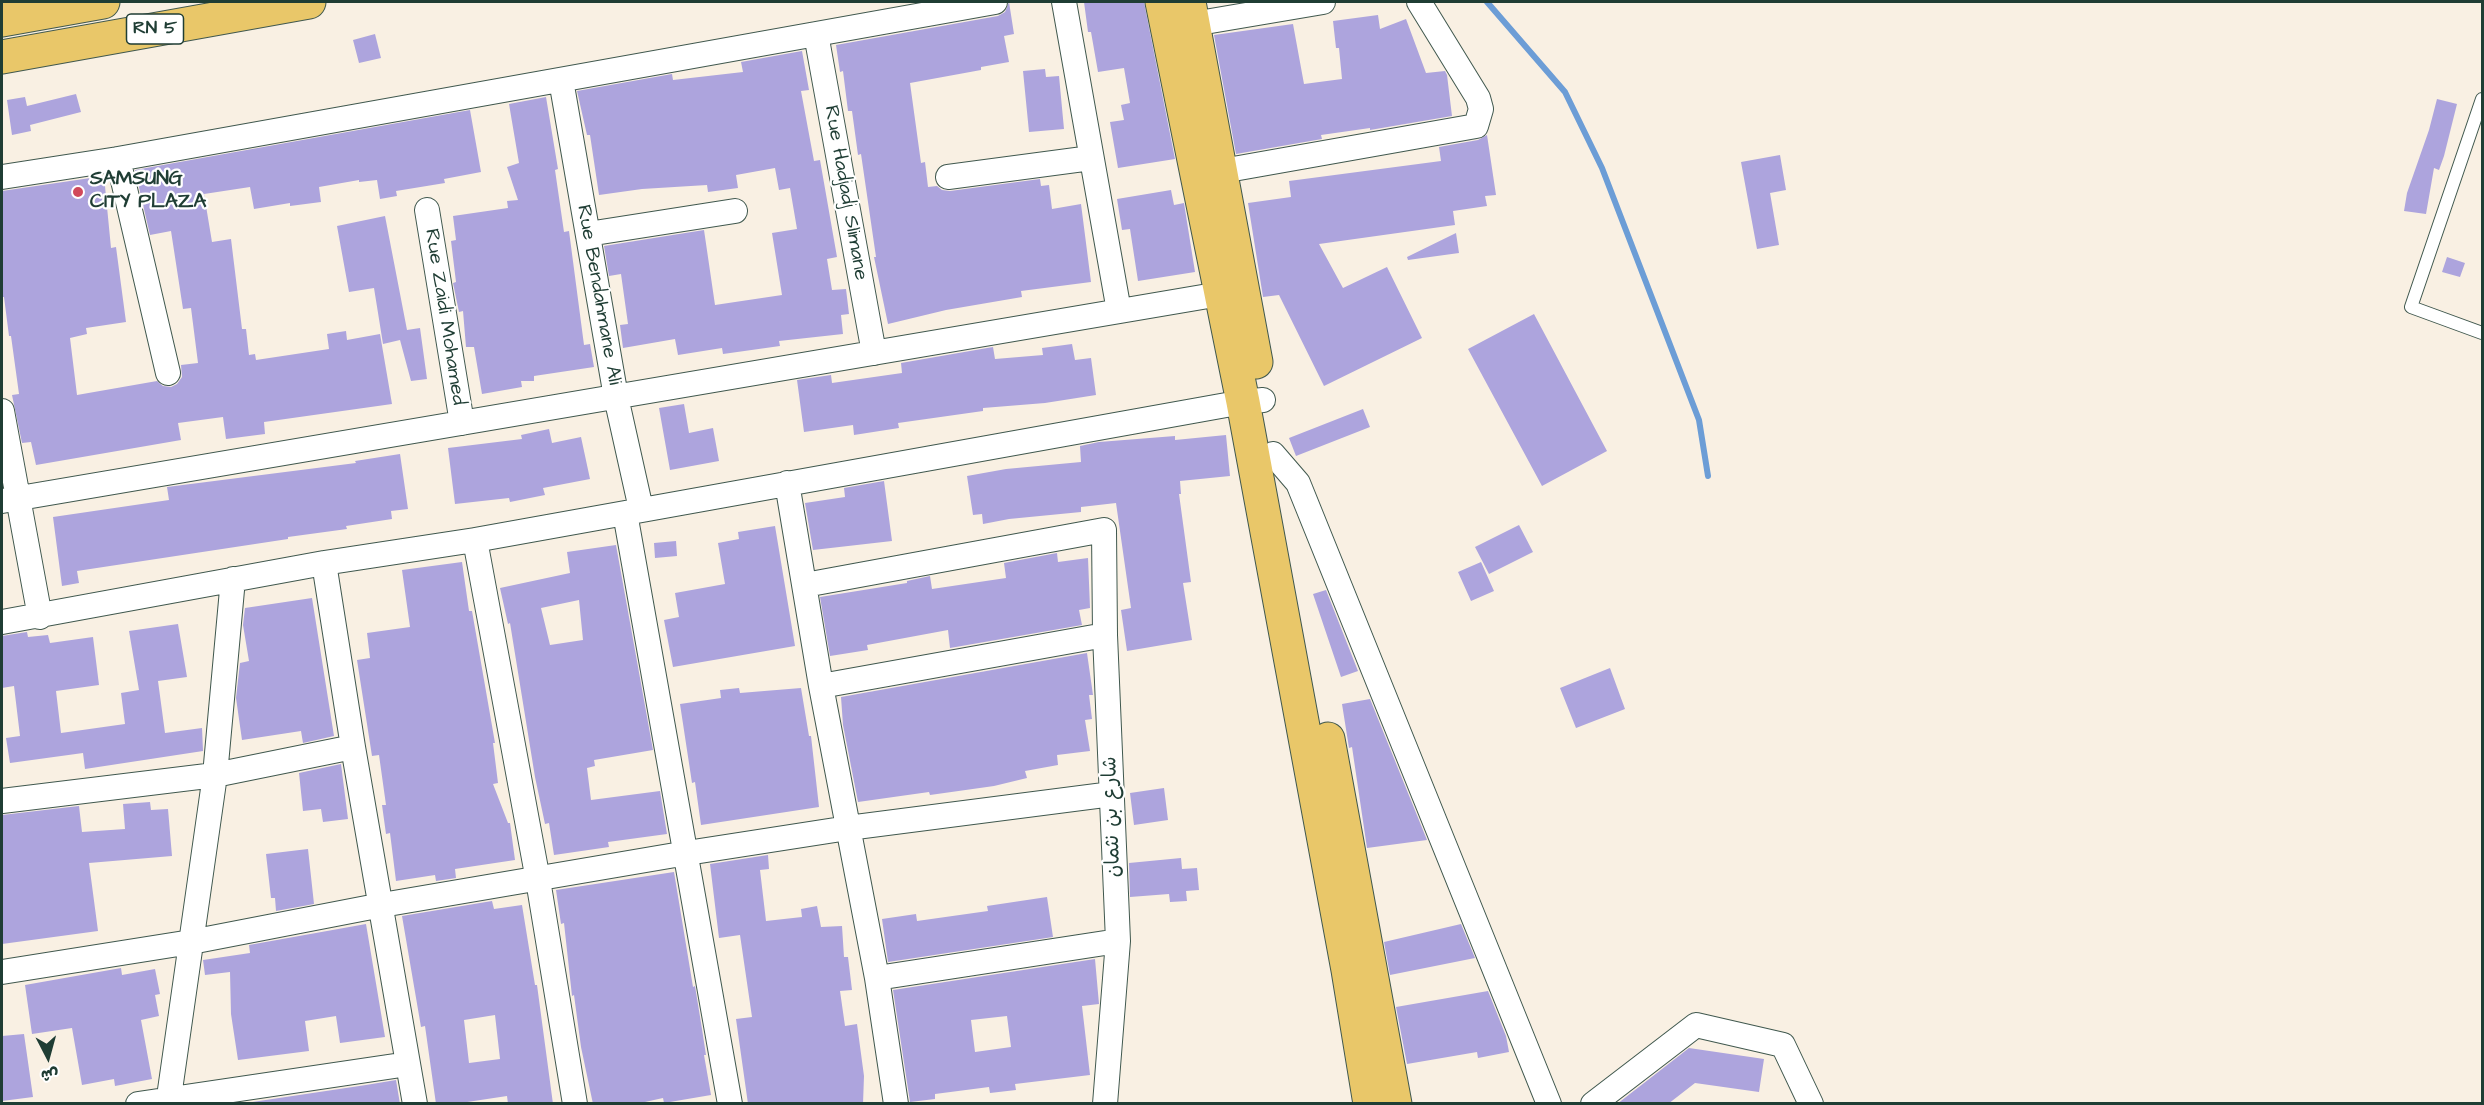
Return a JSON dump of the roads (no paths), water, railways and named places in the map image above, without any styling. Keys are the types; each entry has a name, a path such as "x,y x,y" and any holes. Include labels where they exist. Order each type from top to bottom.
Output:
{"main road":[{"name":"RN 5","path":"2,20 103,2"},
{"name":"RN 5","path":"2,57 309,2"},
{"path":"1162,2 1220,294 1253,401 1273,454 1349,847 1395,1104"},
{"path":"1191,13 1222,171 1253,401 1370,1104"}],"street":[{"path":"2,177 118,159 994,2"},
{"path":"1064,2 1119,311"},
{"path":"1191,13 1323,2"},
{"path":"1222,171 1476,126 1481,109 1478,98 1419,2"},
{"name":"Rue Hadjadj Slimane","path":"816,34 874,353"},
{"name":"Rue Bendahmane Ali","path":"561,80 616,397 687,854 730,1104"},
{"path":"118,159 168,374"},
{"path":"948,177 1091,159"},
{"name":"Rue Zaidi Mohamed","path":"427,210 462,423"},
{"path":"588,234 735,211"},
{"path":"10,500 1220,294"},
{"path":"2,622 40,617 233,579 475,540 1253,401"},
{"path":"2,411 10,500 40,617"},
{"path":"1273,454 1298,483 1549,1104"},
{"path":"787,483 821,686 877,978 896,1104"},
{"name":"شارع بن نثمان","path":"805,585 1104,530 1105,635 1118,941 1105,1104"},
{"path":"475,540 538,880 575,1104"},
{"path":"324,563 353,747 415,1104"},
{"path":"169,1101 215,775 233,579"},
{"path":"821,686 1105,635"},
{"path":"2,801 215,775 353,747"},
{"path":"2,972 191,942 382,905 848,828 1112,794"},
{"path":"877,978 1118,941"},
{"path":"1593,1104 1696,1025 1783,1045 1811,1104"},
{"path":"138,1104 408,1064"}],"lane":[{"path":"2482,99 2411,307 2482,333"}],"waterway":[{"path":"1487,2 1565,92 1602,168 1699,420 1708,476"}],"place":[{"name":"SAMSUNG CITY PLAZA","path":"78,192"}]}
